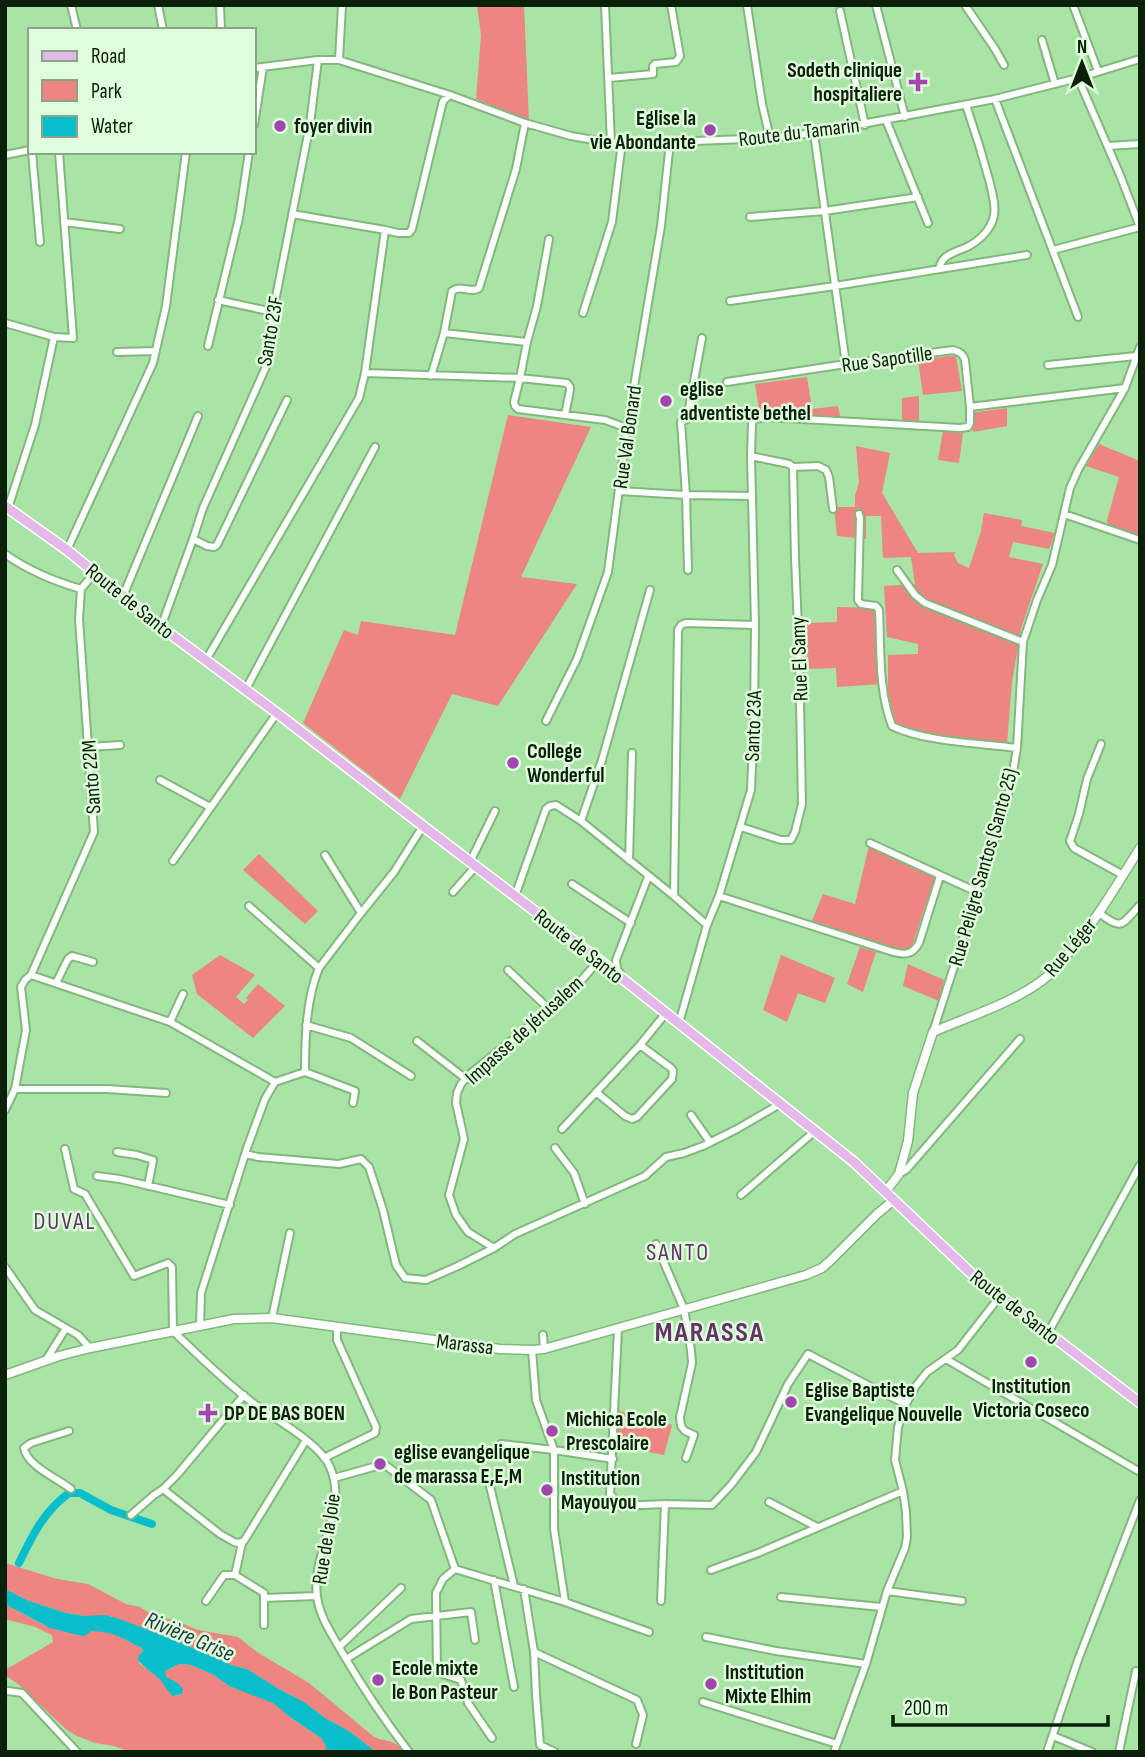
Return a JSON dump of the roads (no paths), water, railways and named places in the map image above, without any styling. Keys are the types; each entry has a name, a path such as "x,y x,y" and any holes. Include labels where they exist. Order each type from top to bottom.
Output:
{"main road":[{"name":"Route de Santo","path":"7,507 67,550 161,627 246,689 679,1023 854,1162 956,1260 1140,1403"},
{"name":"Rue Léger","path":"933,1032 992,1007 1051,975 1084,935 1140,848"},
{"name":"Rue Peligre Santos (Santo 25)","path":"886,1191 899,1174 908,1141 913,1093 933,1032"},
{"name":"Marassa","path":"5,1375 90,1348 234,1319 272,1318 500,1349 544,1349 806,1275 822,1268 894,1200"}],"street":[{"path":"71,5 77,28"},
{"path":"158,5 163,28"},
{"path":"220,5 221,28"},
{"path":"339,60 342,5"},
{"path":"605,5 611,143"},
{"path":"609,78 653,74 655,64 679,60 671,5"},
{"path":"747,5 770,138"},
{"path":"876,5 905,117"},
{"path":"965,5 1004,65"},
{"path":"1073,5 1098,71"},
{"path":"840,11 865,124"},
{"path":"1042,40 1055,84"},
{"name":"Route du Tamarin","path":"256,68 339,60 450,95 525,123 571,136 611,143 814,134 995,99 1140,59"},
{"name":"Santo 23F","path":"161,627 203,508 265,369 270,349 273,312 310,124 318,60"},
{"path":"256,112 263,67"},
{"path":"1053,250 1140,227 1078,78"},
{"path":"292,214 409,233 443,101 450,95"},
{"path":"995,99 1078,317"},
{"path":"939,269 945,256 970,246 981,238 992,224 994,215 994,203 982,153 966,105"},
{"path":"886,120 928,223"},
{"path":"430,376 444,333 452,291 458,288 475,291 480,288 516,169 525,123"},
{"path":"814,134 846,364"},
{"path":"583,313 612,222 622,142"},
{"name":"Rue Val Bonard","path":"546,721 577,659 608,572 626,428 661,226 670,142"},
{"path":"1108,146 1140,144"},
{"path":"5,155 28,151"},
{"path":"31,154 40,242"},
{"path":"5,324 54,337 73,338 59,154"},
{"path":"67,550 153,363 166,306 186,154"},
{"path":"208,346 239,218 249,154"},
{"path":"750,217 825,211 918,197"},
{"path":"64,222 120,229"},
{"path":"206,660 359,398 386,230"},
{"path":"549,239 514,406 518,409 605,420 626,428"},
{"path":"730,301 1027,255"},
{"path":"218,300 273,312"},
{"path":"444,333 527,342"},
{"path":"7,507 35,425 54,337"},
{"path":"688,570 681,422 687,419 702,338"},
{"name":"Rue Peligre Santos (Santo 25)","path":"933,1032 1011,784 1017,748 1023,642 1052,565 1070,488 1125,388 1140,347"},
{"path":"117,352 156,351"},
{"name":"Rue Sapotille","path":"727,382 846,364 947,351 960,352 965,360 970,407"},
{"path":"1048,365 1136,356"},
{"path":"1131,370 1140,373"},
{"path":"365,373 520,378 567,383 570,390 565,415"},
{"path":"970,407 1125,388"},
{"path":"193,538 207,546 217,545 287,400"},
{"name":"Santo 23A","path":"679,1023 707,925 719,896 751,790 755,625 752,424 755,419 767,417 960,428 968,427 970,423 970,407"},
{"path":"123,596 198,416"},
{"path":"246,689 375,447"},
{"path":"751,456 793,467 818,466 826,470 832,509"},
{"name":"Rue El Samy","path":"741,827 781,840 791,840 802,804 793,467"},
{"path":"619,491 752,496"},
{"path":"859,514 858,600 861,604 876,606 879,610 880,655 888,715 892,726 902,731 937,738 1017,748"},
{"path":"1064,514 1140,540"},
{"path":"5,554 30,571 81,589 95,572"},
{"path":"897,570 915,595 925,603 1023,642"},
{"name":"Santo 22M","path":"5,1110 15,1089 26,1030 21,988 31,975 94,832 79,619 81,589"},
{"path":"581,821 602,760 650,590"},
{"path":"674,896 678,630 686,623 755,625"},
{"path":"173,861 277,713"},
{"path":"1101,744 1087,779 1070,841 1074,848 1123,875"},
{"path":"89,747 120,745"},
{"path":"629,860 632,753"},
{"path":"160,780 209,807"},
{"path":"514,895 546,809 556,805 581,821 707,925"},
{"path":"453,892 473,864 495,811"},
{"path":"305,1072 306,1024 319,968 394,872 423,827"},
{"path":"870,843 977,892"},
{"path":"325,855 361,913"},
{"path":"719,896 890,951 908,954 919,943 940,876"},
{"path":"627,983 617,969 616,960 648,877"},
{"path":"572,884 631,923"},
{"path":"1099,913 1118,925 1140,905"},
{"path":"249,906 319,968"},
{"path":"56,983 72,956 93,962"},
{"name":"Impasse de Jérusalem","path":"494,1248 468,1232 456,1215 449,1195 464,1139 456,1103 457,1093 470,1074 580,982 599,960"},
{"path":"508,970 549,1009"},
{"path":"31,975 170,1022 275,1082"},
{"path":"170,1022 183,994"},
{"path":"562,1129 666,1013"},
{"path":"306,1024 351,1038 411,1076"},
{"path":"899,1174 906,1170 1020,1039"},
{"path":"417,1041 466,1079"},
{"path":"596,1092 625,1115 632,1119 637,1117 673,1075 671,1068 640,1045"},
{"path":"200,1326 201,1293 245,1154 265,1098 275,1082 305,1072 355,1091 353,1102"},
{"path":"15,1089 107,1089 166,1093"},
{"path":"245,1154 339,1164 361,1159 369,1167 396,1265 405,1278 426,1280 494,1248 515,1234 645,1176 666,1157 710,1142 780,1104"},
{"path":"691,1115 710,1142"},
{"path":"741,1195 815,1131"},
{"path":"555,1148 574,1173 585,1204"},
{"path":"65,1149 75,1189 85,1194 134,1276 168,1263 172,1267 173,1331"},
{"path":"117,1152 153,1160 148,1186"},
{"path":"1048,1333 1139,1168"},
{"path":"97,1176 108,1176 230,1205"},
{"path":"272,1318 290,1233"},
{"path":"656,1244 684,1310 692,1363 680,1417 681,1426 694,1435 686,1458"},
{"path":"5,1267 35,1310 78,1335 90,1348"},
{"path":"834,1752 866,1664 881,1608 905,1548 906,1512 895,1460 898,1427 906,1404 927,1372 958,1350 1000,1296"},
{"path":"324,1458 376,1431 337,1340 337,1327"},
{"path":"46,1360 66,1328"},
{"path":"618,1329 610,1494 621,1506 712,1505 756,1452 788,1384 808,1354 906,1404"},
{"name":"Rue de la Joie","path":"173,1331 213,1371 318,1449 329,1464 334,1478 336,1500 318,1569 316,1596 324,1622 346,1659 384,1720 409,1752"},
{"path":"543,1335 544,1349"},
{"path":"532,1350 536,1400 554,1450 554,1529 565,1602"},
{"path":"946,1359 1140,1472"},
{"path":"131,1515 177,1475 244,1395"},
{"path":"69,1431 31,1443 24,1448 24,1452 33,1464 71,1489"},
{"path":"235,1575 242,1543 306,1440"},
{"path":"501,1444 613,1459"},
{"path":"334,1478 384,1464 394,1471 431,1500 455,1569"},
{"path":"489,1482 514,1586"},
{"path":"163,1489 220,1534 234,1542 242,1543"},
{"path":"711,1570 758,1553 903,1491"},
{"path":"1047,1752 1140,1500"},
{"path":"769,1502 817,1527"},
{"path":"661,1601 665,1504"},
{"path":"455,1569 565,1602 649,1632"},
{"path":"455,1569 443,1579 436,1593 437,1672 461,1680 468,1703 492,1738"},
{"path":"206,1601 224,1575 235,1575 263,1591 264,1625"},
{"path":"494,1580 514,1687"},
{"path":"339,1647 401,1588"},
{"path":"524,1589 534,1653 540,1745 555,1752"},
{"path":"887,1591 962,1601"},
{"path":"264,1598 316,1596"},
{"path":"781,1597 881,1608"},
{"path":"346,1659 411,1619 436,1615 471,1612 475,1640"},
{"path":"706,1637 776,1651 866,1664"},
{"path":"534,1653 636,1700 643,1715 636,1744"},
{"path":"1119,1752 1136,1671"},
{"path":"5,1692 22,1693 77,1752"},
{"path":"703,1702 837,1744"},
{"path":"1053,1736 1092,1752"}],"water":[{"path":"5,1589 29,1601 66,1613 117,1618 247,1669 304,1702 376,1752 326,1752 321,1738 273,1703 229,1686 214,1675 191,1665 179,1664 165,1671 166,1677 178,1684 183,1691 182,1694 173,1696 138,1660 142,1648 107,1633 91,1631 82,1636 50,1628 5,1604"}],"waterway":[{"path":"19,1563 46,1516 69,1493 80,1493 111,1510 152,1524"}],"place":[{"name":"Sodeth clinique hospitaliere","path":"918,82"},
{"name":"foyer divin","path":"280,126"},
{"name":"Eglise la vie Abondante","path":"710,130"},
{"name":"eglise adventiste bethel","path":"666,401"},
{"name":"College Wonderful","path":"513,763"},
{"name":"Institution Victoria Coseco","path":"1031,1362"},
{"name":"Eglise Baptiste Evangelique Nouvelle","path":"791,1402"},
{"name":"DP DE BAS BOEN","path":"208,1413"},
{"name":"Michica Ecole Prescolaire","path":"552,1431"},
{"name":"eglise evangelique de marassa E,E,M","path":"380,1464"},
{"name":"Institution Mayouyou","path":"547,1490"},
{"name":"Ecole mixte le Bon Pasteur","path":"378,1680"},
{"name":"Institution Mixte Elhim","path":"711,1684"}],"district":[{"name":"DUVAL","path":"65,1221"},
{"name":"SANTO","path":"678,1252"},
{"name":"MARASSA","path":"710,1331"}],"water label":[{"name":"Rivière Grise","path":"190,1636"}]}
